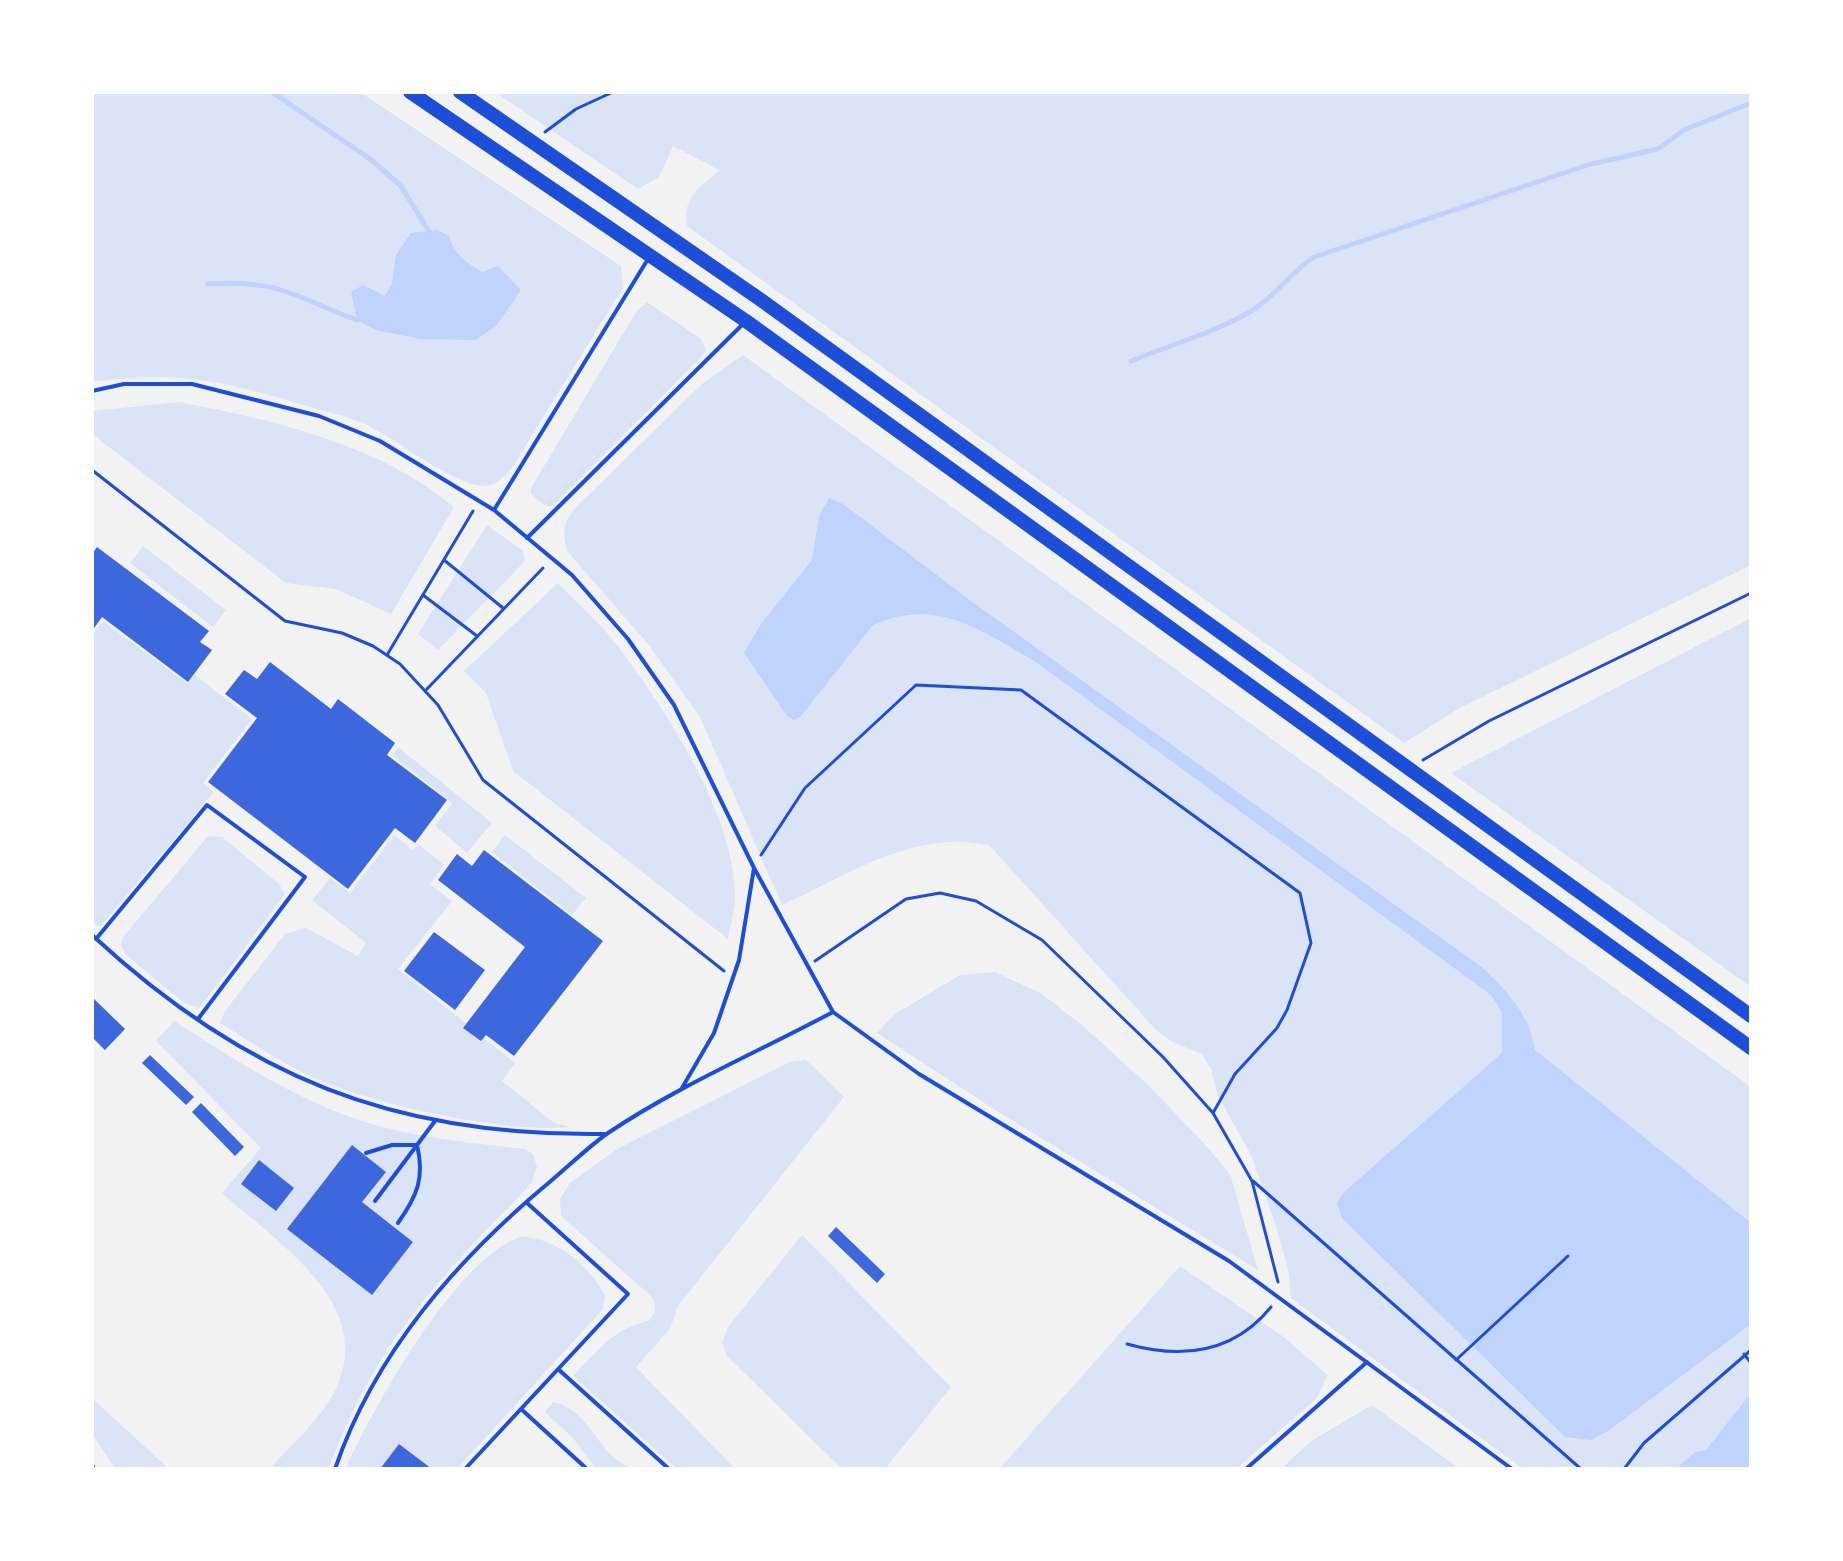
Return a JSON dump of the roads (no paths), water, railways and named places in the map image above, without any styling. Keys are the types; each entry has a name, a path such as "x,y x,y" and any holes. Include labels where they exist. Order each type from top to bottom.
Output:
{"highway":[{"path":"410,92 746,321 1751,1048"},
{"path":"460,92 761,300 1751,1016"}],"lane":[{"path":"494,510 651,254"},
{"path":"527,538 746,321"},
{"path":"92,391 124,384 192,384 248,395 319,416 380,441 494,510 572,575 628,639 674,705 754,868 833,1012 919,1074 1229,1261 1512,1469"},
{"path":"197,1020 305,877 207,805 94,937 143,983 197,1020 319,1089 435,1121 545,1135 606,1134"},
{"path":"681,1090 714,1033 733,978 754,868"},
{"path":"335,1469 344,1443 384,1366 446,1279 498,1225 606,1134 681,1090 833,1012"},
{"path":"375,1201 435,1121"},
{"path":"366,1153 392,1145 417,1145"},
{"path":"398,1223 416,1198 421,1182 417,1145"},
{"path":"465,1469 628,1294 526,1202"},
{"path":"1246,1469 1367,1362"},
{"path":"558,1369 669,1469"},
{"path":"521,1408 587,1469"}],"water":[{"path":"437,230 449,236 457,253 471,265 482,272 498,266 521,290 496,326 475,340 420,339 376,330 357,320 351,292 363,285 385,296 392,284 396,255 411,233"},
{"path":"829,498 843,504 971,601 1483,968 1523,1015 1535,1050 1751,1223 1751,1324 1608,1431 1591,1440 1565,1437 1342,1218 1337,1203 1343,1193 1502,1053 1502,1012 1491,995 1036,662 958,621 918,614 873,625 801,716 794,720 787,716 744,653 761,624 812,560 819,516"},
{"path":"1751,1393 1751,1469 1676,1469 1695,1452 1706,1450"}],"waterway":[{"path":"272,92 370,159 400,185 429,231"},
{"path":"1131,361 1239,318 1269,298 1314,257 1591,164 1658,149 1684,130 1751,103"},
{"path":"207,284 269,287 357,320"}]}
